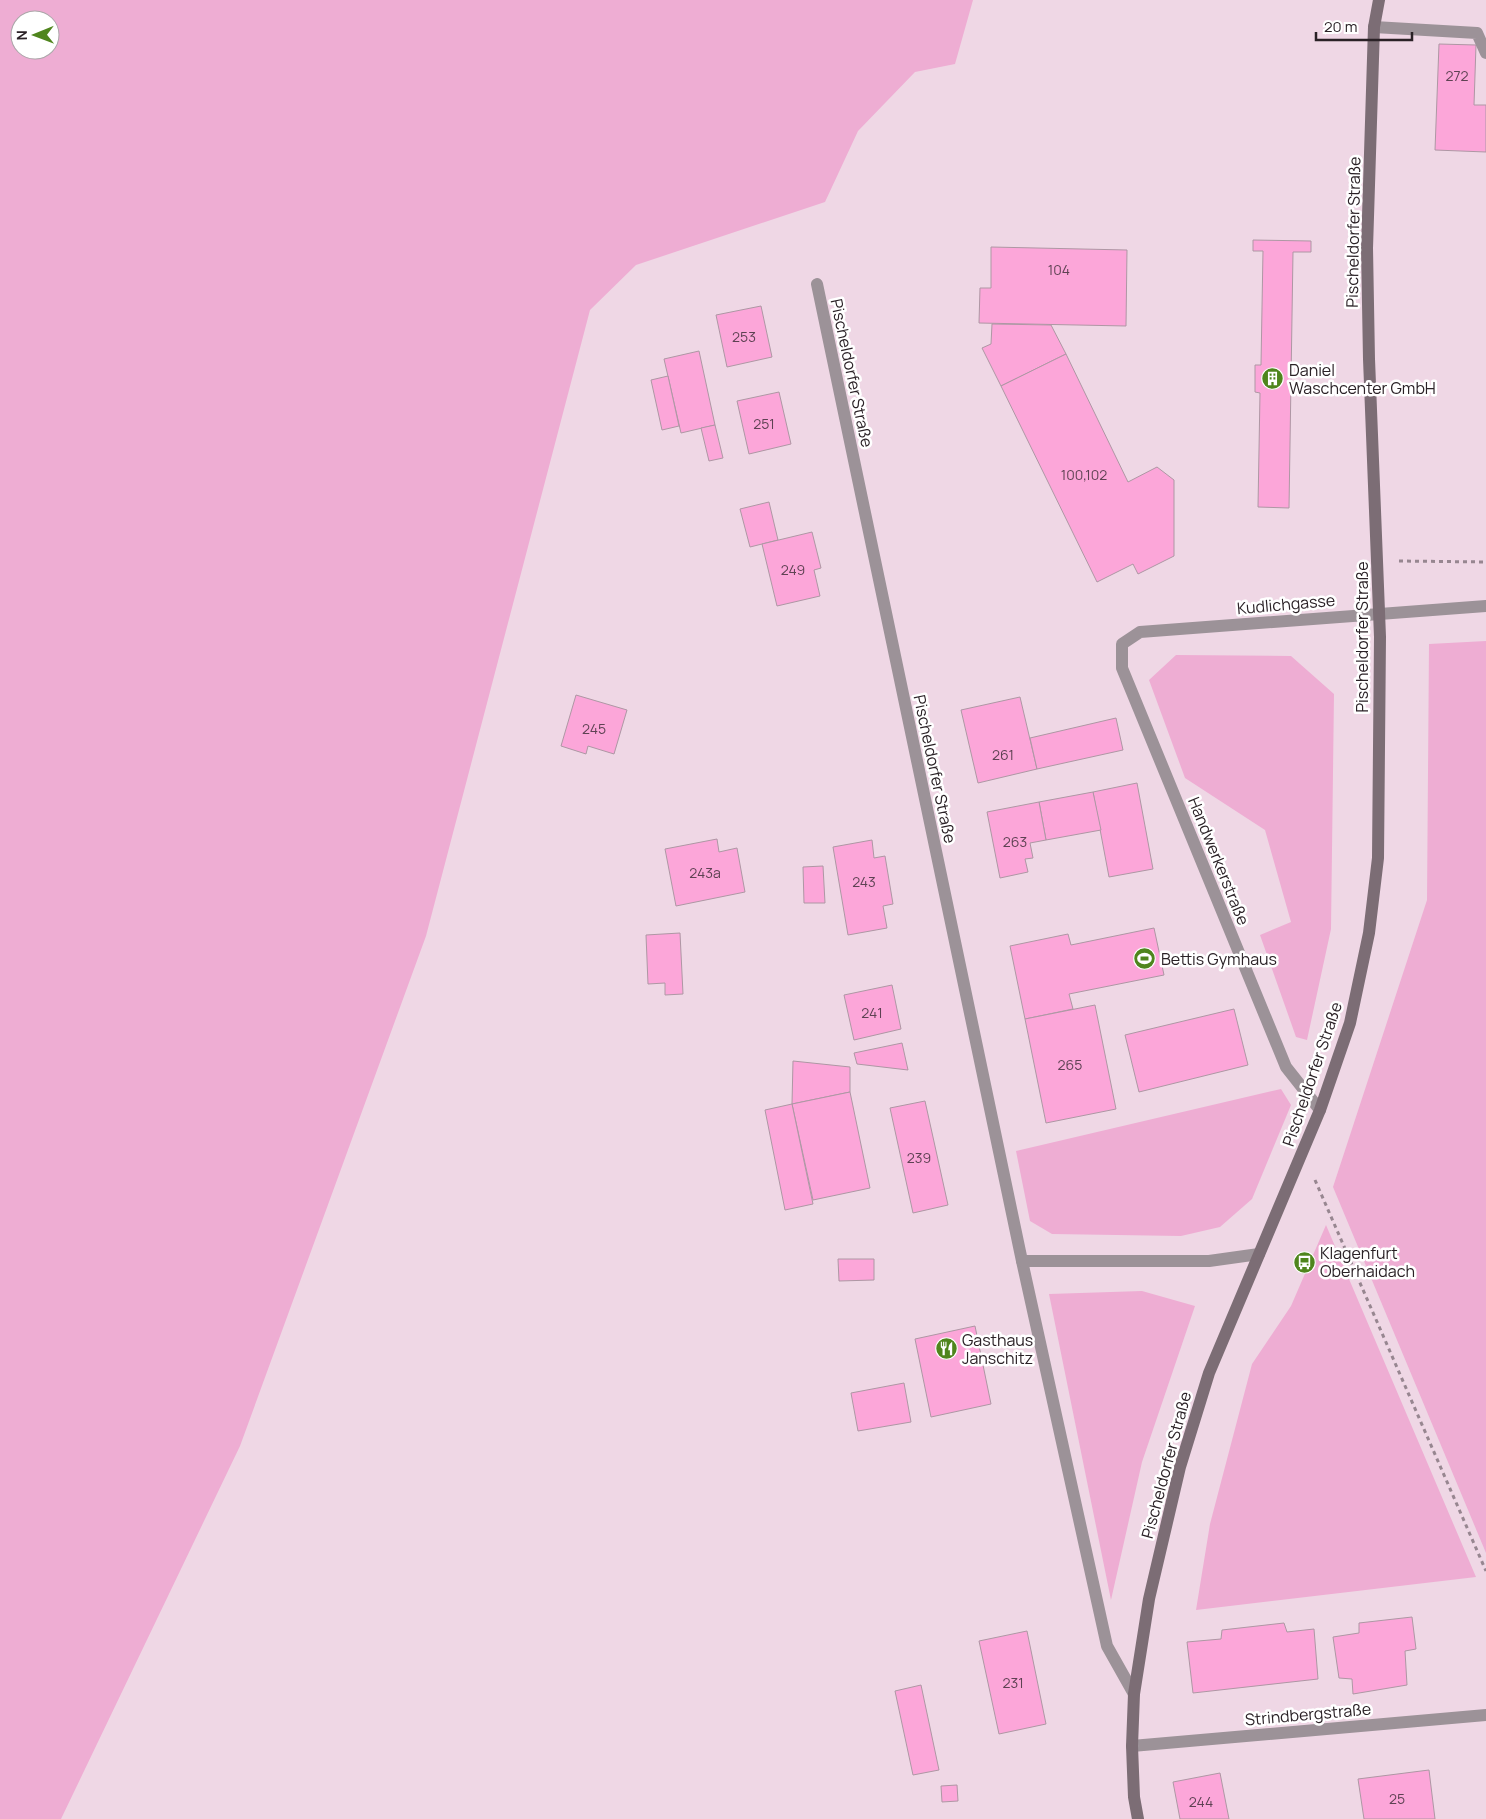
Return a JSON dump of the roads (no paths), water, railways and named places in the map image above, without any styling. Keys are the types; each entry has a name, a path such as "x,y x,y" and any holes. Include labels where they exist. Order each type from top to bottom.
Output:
{"main road":[{"name":"Pischeldorfer Straße","path":"1138,1819 1134,1797 1132,1746 1134,1694 1149,1598 1180,1467 1209,1373 1320,1110 1350,1024 1369,933 1378,858 1380,612 1369,359 1367,248 1374,27 1379,0"}],"street":[{"path":"1374,27 1477,33 1486,53"},
{"name":"Pischeldorfer Straße","path":"816,284 1022,1261 1107,1646 1134,1694"},
{"name":"Kudlichgasse","path":"1122,644 1140,632 1380,612 1486,606"},
{"name":"Handwerkerstraße","path":"1122,644 1122,668 1286,1067 1320,1110"},
{"path":"1022,1261 1209,1261 1259,1254"},
{"name":"Strindbergstraße","path":"1132,1746 1486,1715"}],"place":[{"name":"Daniel Waschcenter GmbH","path":"1273,379"},
{"name":"Bettis Gymhaus","path":"1145,959"},
{"name":"Klagenfurt Oberhaidach","path":"1304,1262"},
{"name":"Gasthaus Janschitz","path":"946,1349"}]}
